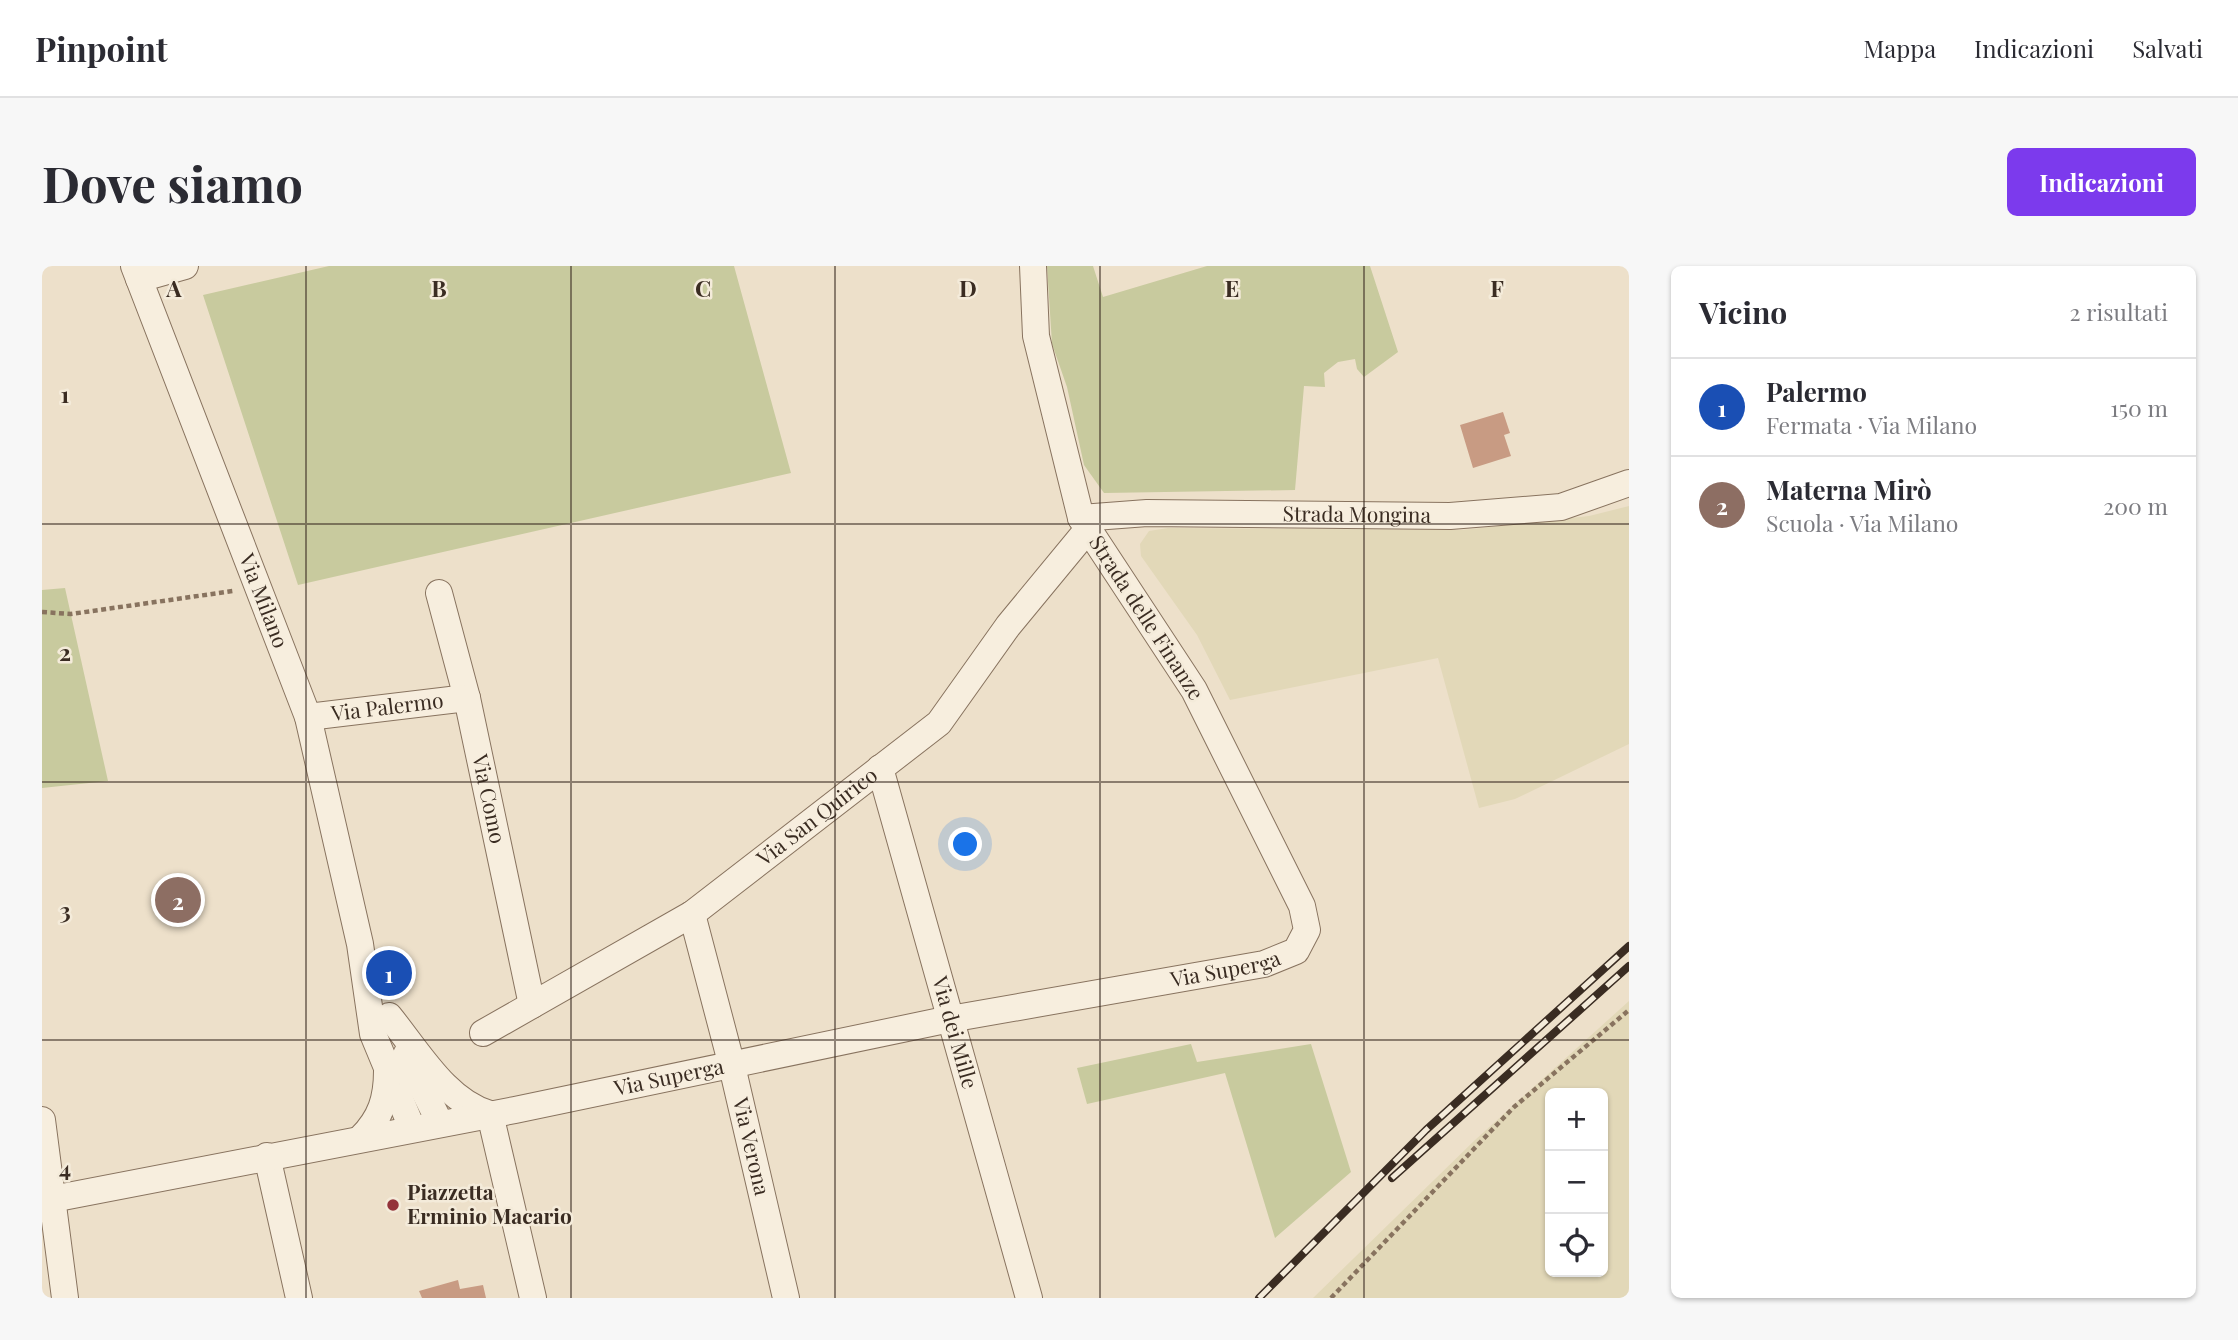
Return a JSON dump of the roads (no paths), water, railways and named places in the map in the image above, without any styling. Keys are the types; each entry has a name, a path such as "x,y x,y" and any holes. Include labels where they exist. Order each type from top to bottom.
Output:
{"street":[{"path":"136,273 185,266"},
{"name":"Strada delle Finanze","path":"1033,266 1036,335 1085,524 1194,690 1302,906 1307,930 1296,951"},
{"name":"Via Milano","path":"136,273 309,717 360,944 373,1034 412,1128"},
{"name":"Strada Mongina","path":"1085,524 1147,513 1450,516 1562,507 1629,483"},
{"name":"Via San Quirico","path":"483,1033 692,914 939,723 1085,524"},
{"name":"Via Como","path":"439,593 467,698 532,1005"},
{"name":"Via Palermo","path":"309,717 467,698"},
{"name":"Via dei Mille","path":"880,768 1029,1298"},
{"name":"Via Verona","path":"692,914 732,1066 786,1298"},
{"name":"Via Milano","path":"360,944 389,1016 440,1123"},
{"name":"Via Superga","path":"47,1200 490,1115 950,1019 1264,964 1296,951"},
{"path":"389,1016 435,1074 477,1111 490,1115 533,1298"},
{"path":"361,1138 381,1111 387,1091 387,1068"},
{"path":"42,1120 47,1200 65,1298"},
{"path":"267,1156 296,1296"}],"railway":[{"path":"1259,1298 1426,1130 1629,946"},
{"path":"1392,1178 1629,966"}],"place":[{"name":"Materna Mirò","path":"178,900"},
{"name":"Palermo","path":"389,973"},
{"name":"Piazzetta Erminio Macario","path":"393,1205"}]}
